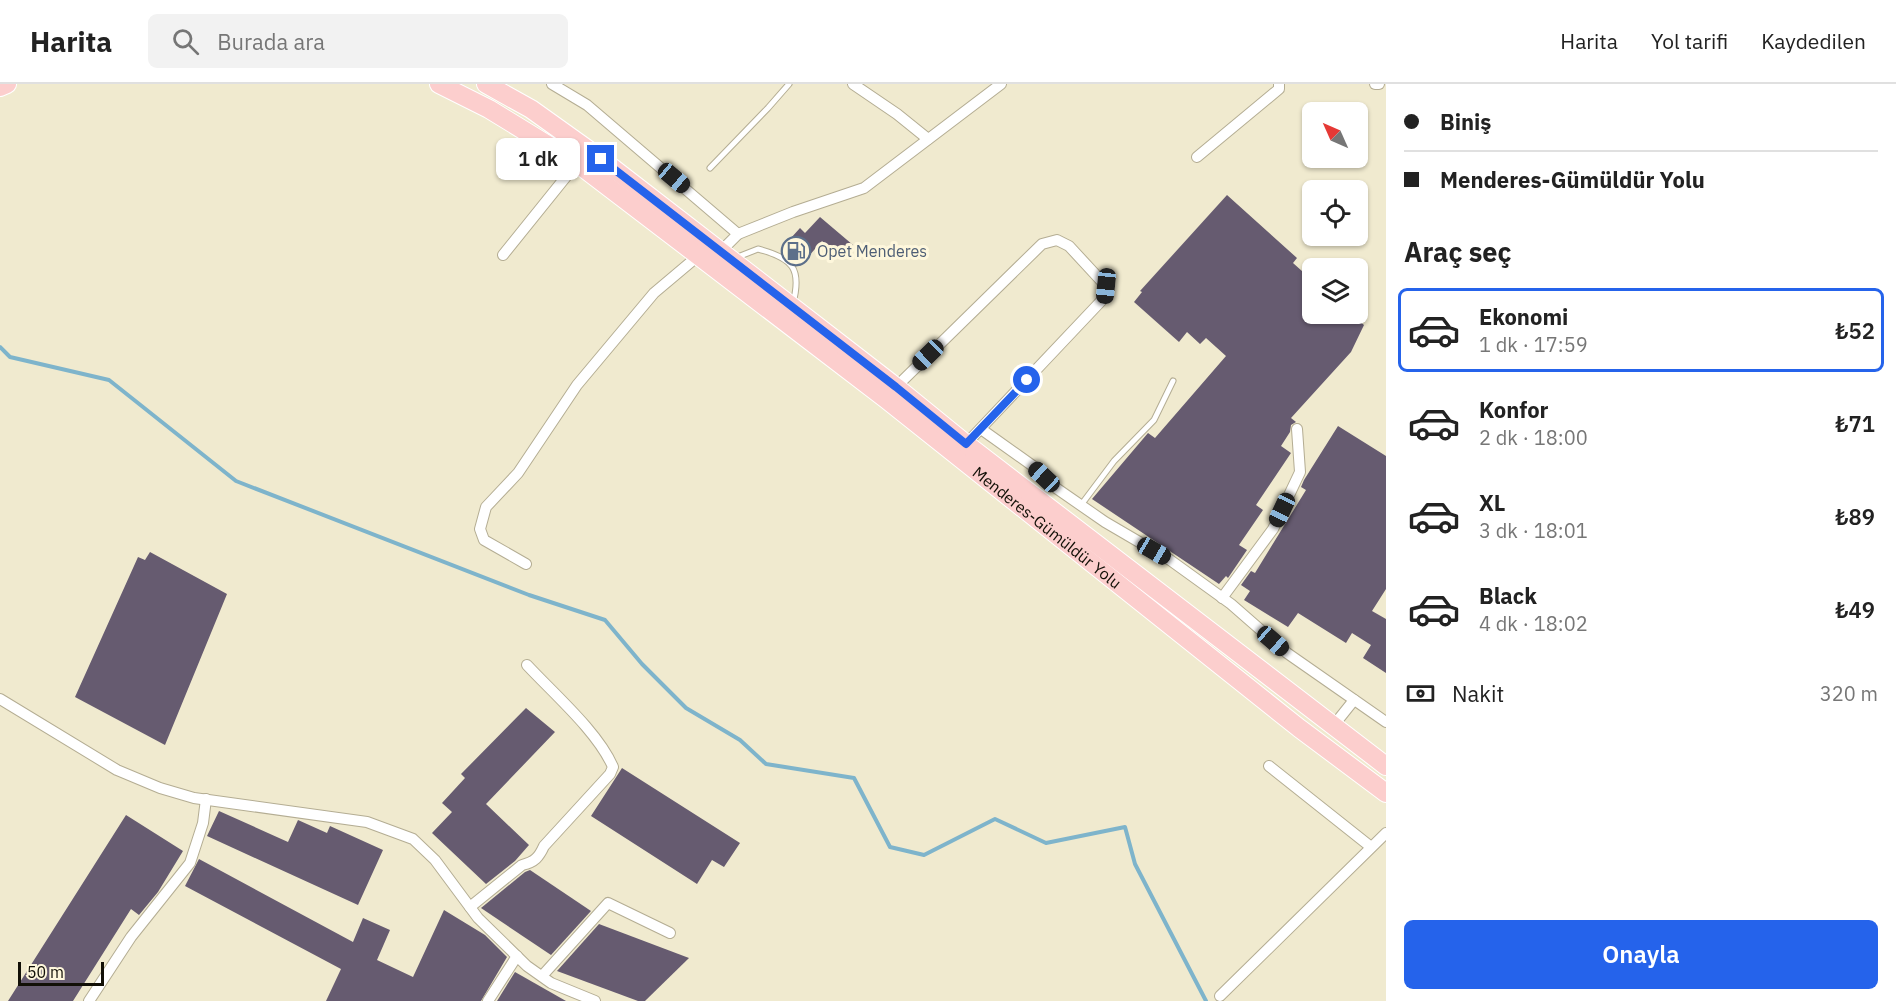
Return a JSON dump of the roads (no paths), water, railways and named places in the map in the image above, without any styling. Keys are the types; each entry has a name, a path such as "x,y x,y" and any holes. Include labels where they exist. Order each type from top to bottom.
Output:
{"main road":[{"path":"0,87 7,84"},
{"name":"Menderes-Gümüldür Yolu","path":"439,84 489,109 578,163 886,399 1299,728 1386,793"},
{"name":"Menderes-Gümüldür Yolu","path":"486,84 531,109 601,159 896,387 966,444 1386,766"}],"street":[{"path":"552,84 587,105 738,234"},
{"path":"854,84 928,139"},
{"path":"725,256 738,234 793,212 864,188 1001,84"},
{"path":"1197,157 1279,89 1280,84"},
{"path":"503,255 578,163"},
{"path":"896,387 1042,244 1057,240 1069,246 1106,286 1104,298 966,444"},
{"path":"526,564 484,540 480,529 486,507 518,473 577,385 654,293 698,256"},
{"path":"981,429 1033,466 1056,488 1105,522 1170,560 1222,598 1287,653 1386,722"},
{"path":"1222,598 1274,529 1300,472 1297,429"},
{"path":"470,907 522,864 532,863 544,846 610,774 613,767 608,755 597,741 527,665"},
{"path":"0,699 117,770 160,788 206,799 367,822 394,830 413,839 435,860 478,918 517,956 551,983 595,1001"},
{"path":"1334,725 1353,700"},
{"path":"1269,766 1371,848"},
{"path":"89,1000 131,937 189,863 203,823 206,799"},
{"path":"1220,996 1386,833"},
{"path":"542,976 608,903 670,933"},
{"path":"488,1001 517,956"}],"lane":[{"path":"710,168 789,84"},
{"path":"725,256 758,249 787,261 797,276 792,306"},
{"path":"1081,505 1114,461 1154,420 1173,381"}],"waterway":[{"path":"0,347 10,357 109,380 236,481 529,595 605,620 642,664 686,708 740,740 766,764 854,778 890,847 924,855 995,819 1046,843 1125,827 1135,864 1206,1001"}],"place":[{"name":"Opet Menderes","path":"796,251"}]}
